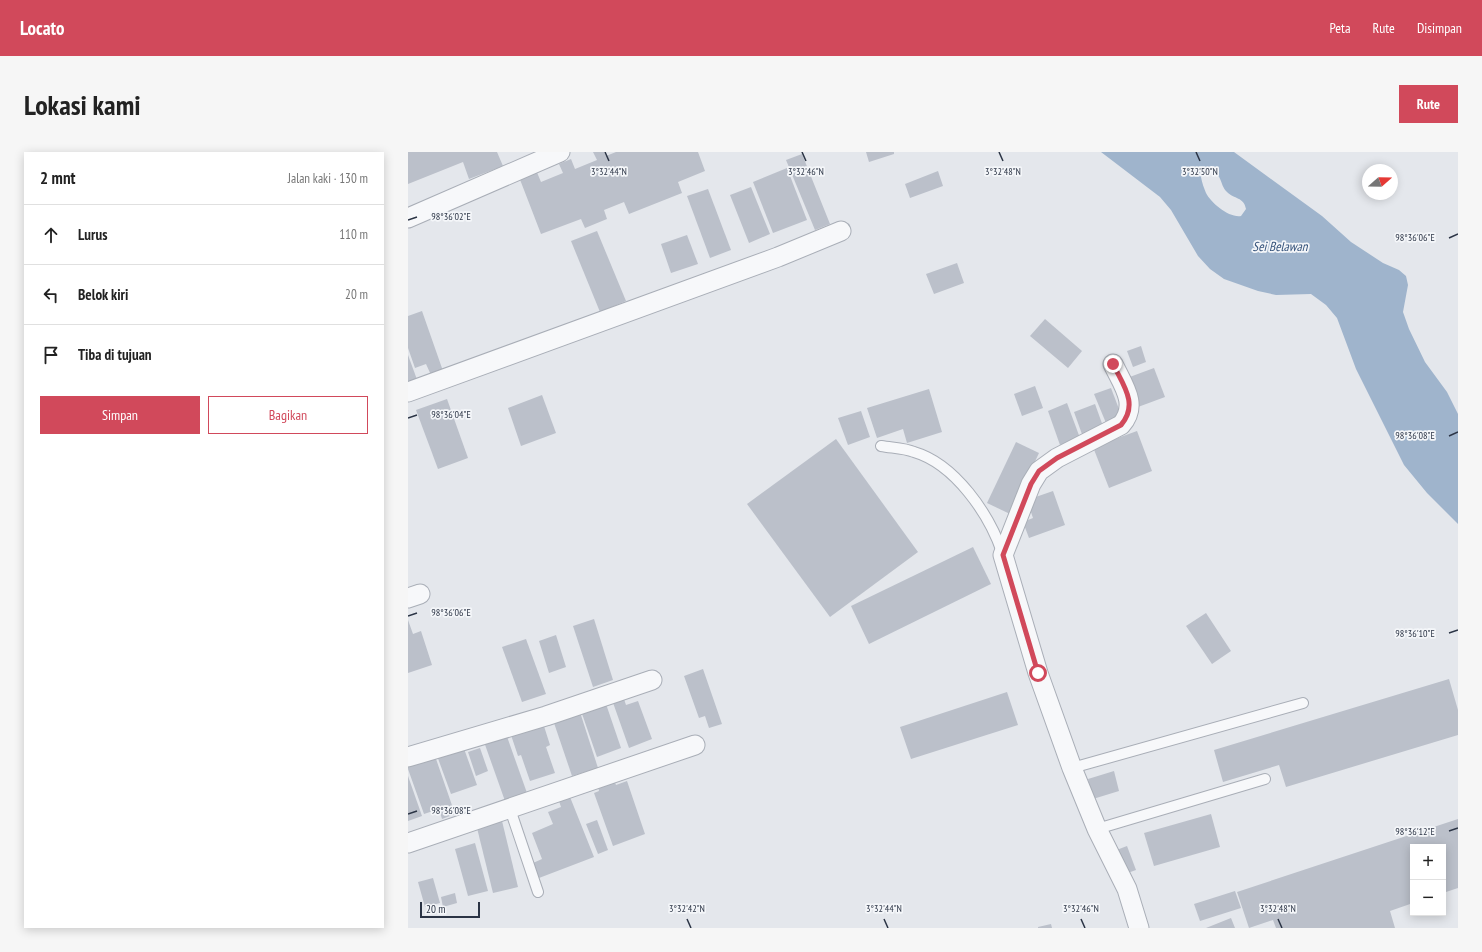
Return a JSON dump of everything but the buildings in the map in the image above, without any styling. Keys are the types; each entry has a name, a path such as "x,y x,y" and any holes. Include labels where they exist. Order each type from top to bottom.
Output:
{"street":[{"path":"408,218 560,152"},
{"path":"408,392 778,257 841,231"},
{"path":"1113,364 1128,396 1130,408 1127,418 1121,425 1057,458 1039,471 1031,484 1003,555 1038,673 1072,768 1097,829 1127,890 1139,928"},
{"path":"408,757 546,716 652,680"},
{"path":"408,842 510,809 655,757 695,745"}],"lane":[{"path":"881,446 915,452 936,462 952,474 987,518 995,532 1003,555"},
{"path":"1072,768 1303,703"},
{"path":"1097,829 1265,779"},
{"path":"510,809 538,892"}],"water":[{"name":"Sei Belawan","path":"1101,152 1234,152 1322,216 1351,242 1383,263 1399,270 1406,276 1408,285 1403,312 1409,329 1425,362 1447,392 1458,414 1458,524 1427,493 1404,465 1356,369 1337,318 1326,305 1311,294 1276,295 1258,291 1224,279 1210,269 1198,256 1171,210 1160,197","holes":["1209,171 1219,176 1227,192 1241,200 1245,205 1246,209 1241,216 1231,215 1221,209 1208,197 1201,177"]}],"route":[{"path":"1038,673 1015,591 1003,555 1031,484 1039,471 1057,458 1121,425 1127,418 1130,408 1128,396 1113,364"}]}
